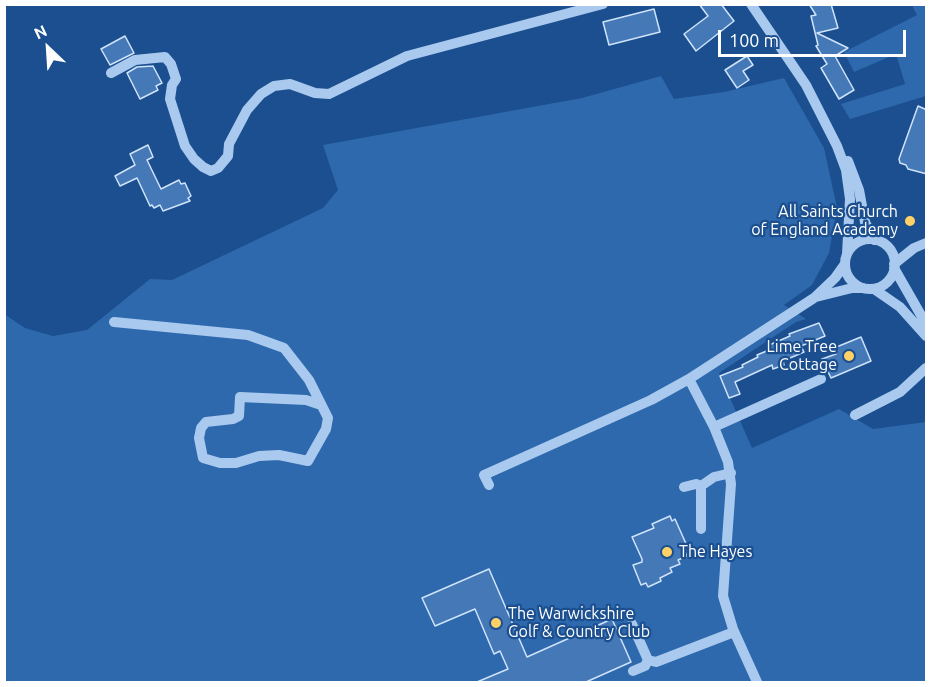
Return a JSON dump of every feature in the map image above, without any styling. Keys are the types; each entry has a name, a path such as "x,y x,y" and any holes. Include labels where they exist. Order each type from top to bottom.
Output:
{"street":[{"path":"111,73 135,60 165,57 171,64 176,79 172,85 170,99 185,146 194,159 211,171 218,168 228,156 229,144 247,110 261,94 274,87 290,84 315,93 329,94 407,56 603,4"},
{"path":"750,4 806,85 837,146 846,170 850,199 846,272 850,280 900,307 927,336"},
{"path":"837,146 856,179 865,222 879,242 891,253 894,266 927,324"},
{"path":"489,485 484,475 651,400 688,379 814,298 835,278 858,242 879,242 895,247 914,248"},
{"path":"814,298 852,288 868,289 886,283 894,266 914,248 927,243"},
{"path":"114,322 248,334 284,348 309,381 328,418 326,429 308,461 279,455 259,456 236,463 220,463 203,458 201,428 206,422 233,419 238,416 240,396 306,400 321,405"},
{"path":"855,415 900,392 927,368"},
{"path":"688,379 714,427 731,474 723,596 734,632 757,682"},
{"path":"714,427 821,379"},
{"path":"701,486 714,477 731,474"},
{"path":"684,487 696,484 701,486"},
{"path":"701,486 701,529"},
{"path":"632,624 648,660"},
{"path":"648,660 656,662 734,632"},
{"path":"633,671 645,666 648,660"}],"shaded area":[{"path":"912,5 926,5 926,96 850,119 841,104 905,84 896,54 854,72 844,52 917,15"},
{"path":"661,76 674,99 724,92 784,78 824,148 837,208 829,253 812,285 784,305 806,319 796,322 719,373 752,448 839,409 873,429 926,422 926,682 5,682 4,314 25,328 53,336 87,330 150,279 172,280 323,208 338,190 323,145 582,98"}],"building":[{"path":"699,4 721,4 734,21 696,51 684,34 708,16"},
{"path":"809,4 831,4 838,28 817,33 848,48 835,56 854,90 839,99 821,68 827,64 816,46 818,45 811,16 816,15"},
{"path":"654,9 660,32 609,45 603,22"},
{"path":"125,36 134,53 110,65 101,49"},
{"path":"747,56 753,65 743,71 749,80 737,88 725,70"},
{"path":"153,66 162,83 156,86 158,90 140,99 127,73 137,67"},
{"path":"918,106 927,110 927,174 908,169 906,165 900,163 899,159"},
{"path":"148,145 153,157 147,160 161,189 179,180 181,184 185,183 191,196 188,198 190,201 163,211 160,205 154,208 150,206 137,178 120,186 115,176 135,165 130,154"},
{"path":"819,323 825,336 801,346 804,352 783,361 784,365 773,369 772,365 735,382 740,394 729,398 720,376 743,367 742,365 758,357 757,355 769,350 767,346 790,336 789,334"},
{"name":"Lime Tree Cottage","path":"861,337 871,361 831,378 822,359 836,354 834,348"},
{"name":"The Hayes","path":"670,516 672,521 675,519 687,546 683,547 687,556 678,560 680,564 670,568 672,572 660,578 661,581 648,587 646,583 641,585 633,565 642,562 642,559 632,537 654,528 652,524"},
{"name":"The Warwickshire Golf & Country Club","path":"489,569 527,657 612,619 631,662 586,682 477,682 508,669 500,651 494,654 475,609 435,626 422,598"}],"place":[{"name":"All Saints Church of England Academy","path":"910,221"},
{"name":"Lime Tree Cottage","path":"849,356"},
{"name":"The Hayes","path":"667,552"},
{"name":"The Warwickshire Golf & Country Club","path":"496,623"}]}
